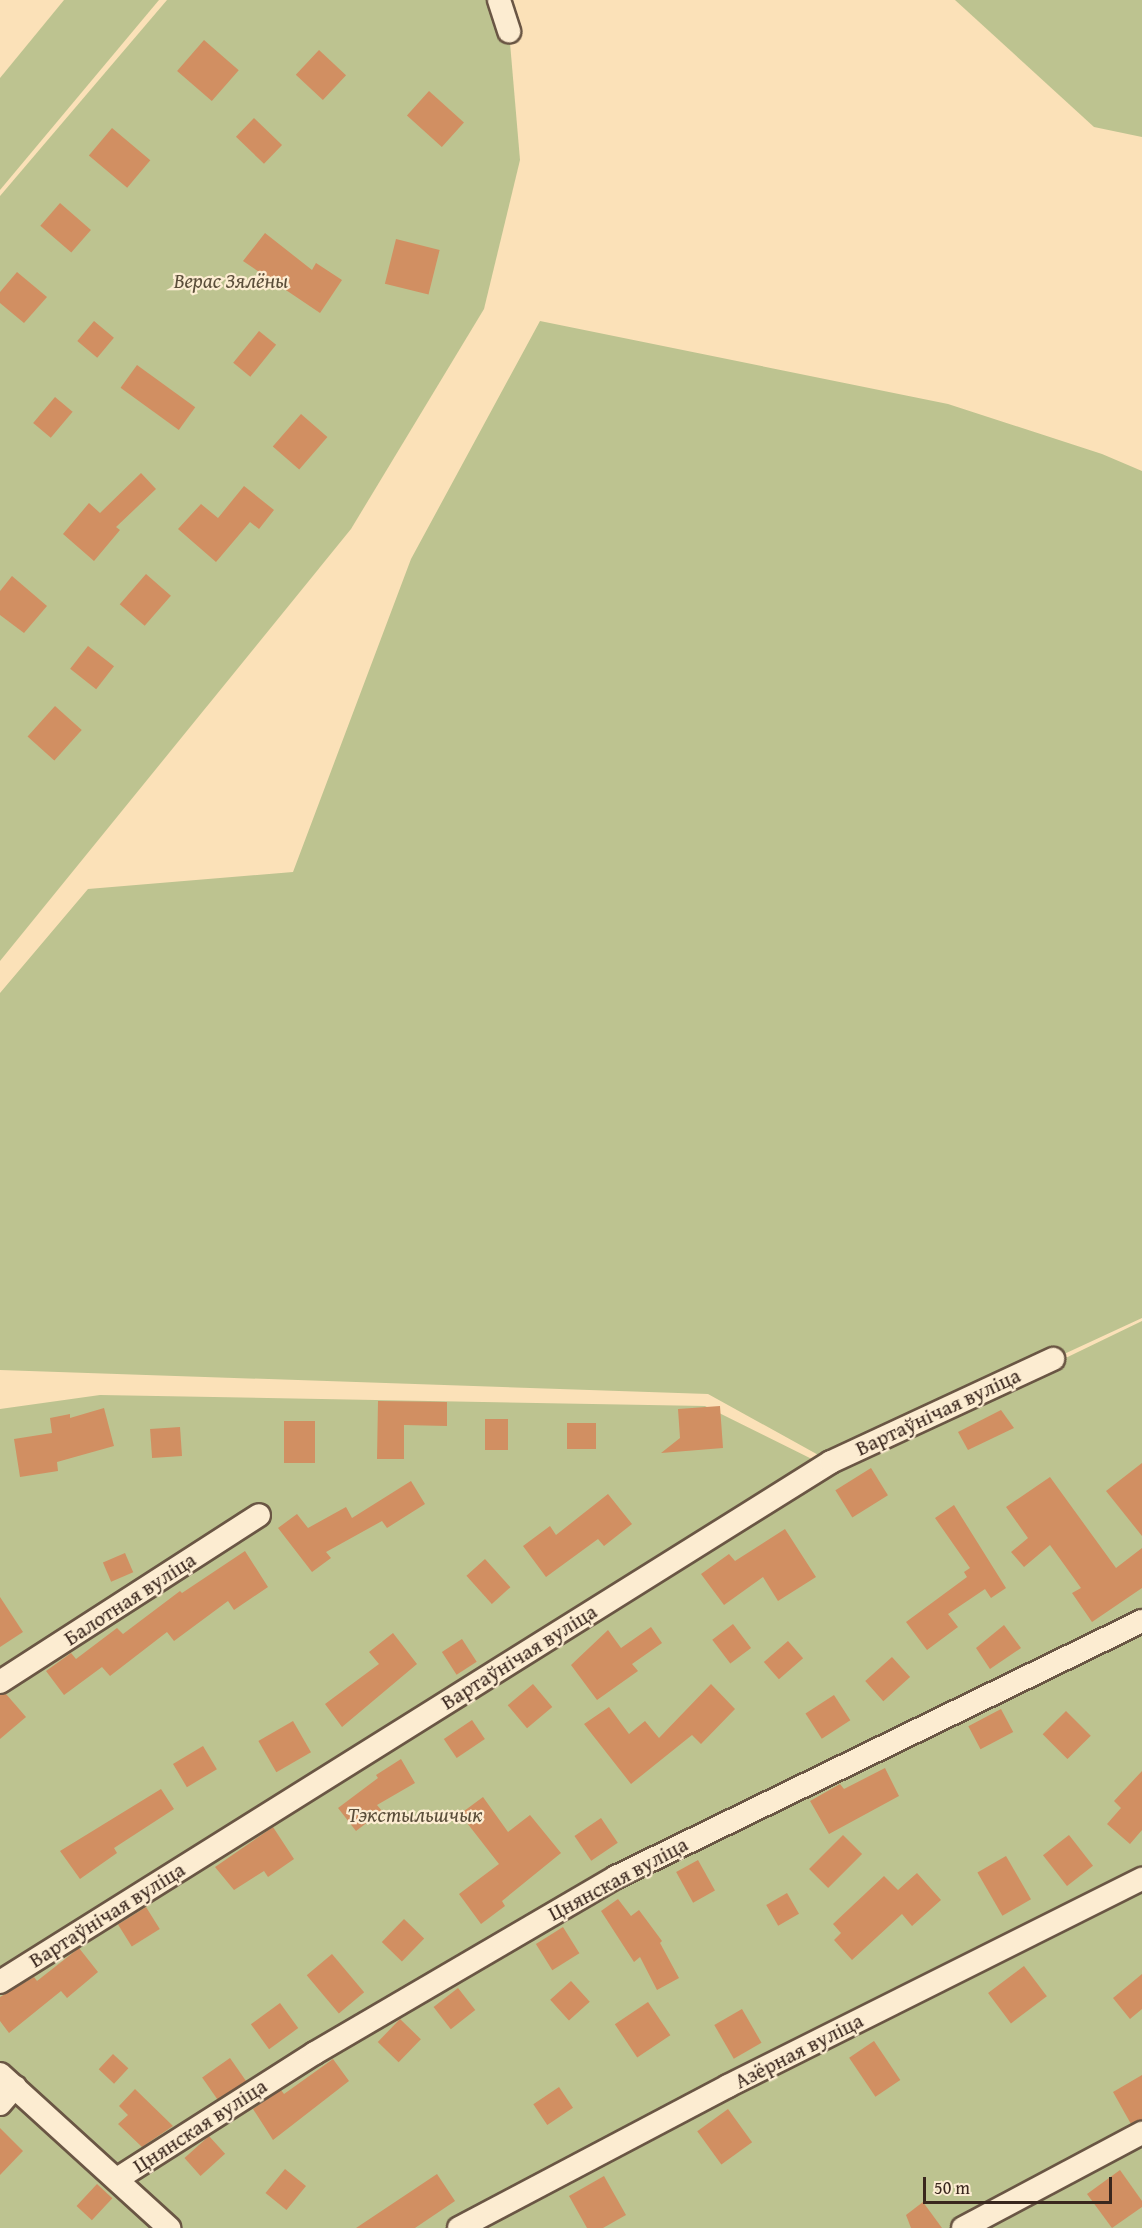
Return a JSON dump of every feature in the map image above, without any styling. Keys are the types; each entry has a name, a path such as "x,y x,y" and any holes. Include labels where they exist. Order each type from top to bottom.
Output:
{"street":[{"path":"499,0 509,32"},
{"name":"Вартаўнічая вуліца","path":"0,1982 831,1462 1053,1359"},
{"name":"Балотная вуліца","path":"0,1682 259,1515"},
{"name":"Цнянская вуліца","path":"117,2179 315,2053 616,1877 1142,1621"},
{"name":"Азёрная вуліца","path":"459,2228 728,2086 1142,1879"},
{"path":"0,2104 7,2081 169,2228"},
{"path":"963,2228 1142,2133"}],"green space":[{"path":"64,0 159,0 0,190 0,78"},
{"name":"Верас Зялёны","path":"167,0 499,0 509,31 520,160 484,309 351,529 0,961 0,196"},
{"path":"955,0 1142,0 1142,137 1094,127"},
{"path":"540,321 948,404 1102,454 1142,471 1142,1318 831,1462 708,1394 0,1370 0,993 88,889 293,872 411,559"},
{"name":"Тэкстыльшчык","path":"1142,1321 1142,2228 0,2228 0,1409 100,1395 705,1406 834,1470"}],"building":[{"path":"204,40 239,70 212,101 177,71"},
{"path":"319,50 346,75 323,100 296,75"},
{"path":"429,91 464,122 442,147 407,116"},
{"path":"254,118 282,145 264,164 236,137"},
{"path":"112,128 150,160 127,188 89,156"},
{"path":"60,203 91,230 71,253 40,226"},
{"path":"265,233 312,270 316,263 342,280 320,313 243,261"},
{"path":"396,239 440,250 429,295 385,284"},
{"path":"17,272 47,297 24,323 0,303 0,292"},
{"path":"94,321 114,338 97,358 77,341"},
{"path":"259,331 276,345 250,377 233,363"},
{"path":"137,365 195,407 179,430 121,388"},
{"path":"55,397 73,412 51,438 33,423"},
{"path":"301,414 327,437 299,469 273,446"},
{"path":"141,473 156,489 116,527 120,530 94,561 63,534 89,503 100,513"},
{"path":"244,486 274,510 259,529 250,522 216,562 178,529 201,504 218,518"},
{"path":"146,574 171,596 145,626 120,604"},
{"path":"12,576 47,606 24,633 0,615 0,591"},
{"path":"88,646 114,666 96,689 70,669"},
{"path":"55,706 82,730 54,761 28,736"},
{"path":"378,1401 447,1402 447,1426 404,1425 404,1459 377,1459"},
{"path":"720,1406 723,1448 661,1453 680,1438 678,1409"},
{"path":"104,1408 114,1446 57,1462 58,1471 20,1477 14,1439 52,1433 50,1418 70,1414 70,1418"},
{"path":"1001,1410 1014,1428 968,1450 958,1432"},
{"path":"485,1419 508,1419 508,1450 485,1450"},
{"path":"284,1421 315,1421 315,1463 284,1463"},
{"path":"567,1423 596,1423 596,1449 567,1449"},
{"path":"180,1427 182,1456 152,1458 150,1429"},
{"path":"1142,1463 1142,1536 1106,1491"},
{"path":"871,1468 888,1495 852,1517 835,1490"},
{"path":"1050,1477 1116,1568 1142,1548 1142,1588 1092,1622 1072,1593 1081,1588 1050,1545 1024,1567 1011,1552 1028,1538 1006,1507"},
{"path":"411,1481 425,1504 387,1528 382,1521 326,1552 331,1558 312,1572 278,1528 297,1514 308,1528 346,1507 352,1518"},
{"path":"608,1494 632,1524 604,1546 598,1539 546,1577 523,1546 550,1526 556,1535"},
{"path":"954,1505 1006,1588 991,1598 985,1589 948,1614 958,1627 927,1650 906,1622 967,1577 964,1572 970,1568 935,1518"},
{"path":"785,1529 816,1577 778,1601 763,1577 724,1605 701,1574 729,1554 735,1561"},
{"path":"245,1551 268,1587 234,1610 228,1601 174,1641 167,1632 110,1676 102,1667 64,1695 46,1671 71,1653 76,1659 117,1628 123,1634 180,1591 182,1593"},
{"path":"125,1553 133,1572 111,1582 103,1562"},
{"path":"485,1559 510,1587 492,1604 466,1576"},
{"path":"0,1597 23,1632 0,1647"},
{"path":"733,1624 751,1648 730,1664 712,1640"},
{"path":"1004,1625 1021,1648 990,1669 976,1648"},
{"path":"651,1627 662,1643 632,1664 638,1671 597,1700 571,1665 608,1630 621,1648"},
{"path":"393,1633 417,1664 342,1727 325,1704 379,1664 369,1652"},
{"path":"462,1639 477,1662 457,1675 442,1652"},
{"path":"788,1641 803,1658 779,1679 764,1662"},
{"path":"892,1657 910,1677 883,1701 865,1681"},
{"path":"533,1684 552,1707 527,1728 508,1705"},
{"path":"711,1684 735,1709 701,1744 692,1735 631,1784 584,1724 609,1707 629,1734 645,1721 659,1738"},
{"path":"6,1694 26,1717 0,1739 0,1695"},
{"path":"834,1695 850,1720 822,1739 805,1714"},
{"path":"1001,1709 1013,1732 981,1749 968,1726"},
{"path":"1066,1711 1091,1736 1067,1759 1043,1734"},
{"path":"472,1720 485,1739 457,1758 444,1739"},
{"path":"293,1721 311,1752 276,1772 258,1741"},
{"path":"203,1746 217,1769 187,1787 173,1764"},
{"path":"401,1759 415,1783 377,1805 382,1811 356,1831 338,1808 378,1778 376,1775"},
{"path":"885,1768 899,1796 829,1834 810,1801 840,1784 844,1789"},
{"path":"1142,1771 1142,1830 1130,1844 1107,1824 1121,1808 1114,1801"},
{"path":"161,1789 174,1809 114,1848 117,1853 80,1879 60,1851"},
{"path":"483,1797 508,1832 530,1815 561,1853 502,1901 505,1906 481,1924 459,1894 499,1864 460,1814"},
{"path":"601,1818 618,1843 591,1861 574,1836"},
{"path":"273,1827 294,1859 268,1877 264,1871 234,1890 215,1867"},
{"path":"843,1835 862,1854 828,1888 809,1869"},
{"path":"1069,1835 1093,1866 1067,1886 1043,1855"},
{"path":"1006,1856 1031,1899 1002,1916 977,1872"},
{"path":"698,1860 715,1891 693,1903 676,1872"},
{"path":"917,1873 941,1900 912,1926 902,1914 852,1960 834,1940 841,1933 833,1924 884,1876 898,1890"},
{"path":"787,1893 799,1914 778,1926 766,1905"},
{"path":"618,1899 631,1916 639,1910 662,1941 660,1943 679,1978 657,1990 640,1957 634,1962 601,1911"},
{"path":"146,1907 160,1929 132,1947 118,1924"},
{"path":"404,1919 424,1938 402,1961 382,1942"},
{"path":"563,1927 579,1953 552,1970 536,1944"},
{"path":"79,1948 98,1972 67,1998 61,1991 9,2033 0,2021 0,1997 34,1977 37,1981"},
{"path":"332,1954 364,1992 339,2014 307,1975"},
{"path":"1024,1966 1047,1996 1011,2023 988,1993"},
{"path":"1142,1974 1142,2009 1130,2019 1113,1998"},
{"path":"571,1981 590,2002 569,2021 550,2000"},
{"path":"458,1988 475,2010 451,2029 434,2007"},
{"path":"648,2002 670,2035 637,2058 615,2024"},
{"path":"280,2003 298,2028 269,2049 251,2024"},
{"path":"742,2009 762,2043 734,2059 714,2025"},
{"path":"400,2019 421,2039 399,2062 378,2042"},
{"path":"874,2041 900,2080 875,2097 849,2058"},
{"path":"113,2054 128,2068 114,2084 99,2069"},
{"path":"230,2058 246,2081 218,2100 202,2078"},
{"path":"333,2059 349,2081 273,2140 253,2109 281,2090 284,2094"},
{"path":"1142,2075 1142,2120 1131,2124 1113,2092"},
{"path":"559,2087 573,2108 547,2125 533,2104"},
{"path":"135,2089 173,2126 142,2147 118,2124 128,2115 119,2106"},
{"path":"728,2109 752,2142 721,2165 697,2131"},
{"path":"0,2128 23,2151 0,2175"},
{"path":"209,2136 225,2154 201,2176 184,2158"},
{"path":"285,2169 306,2186 286,2210 265,2193"},
{"path":"1120,2170 1142,2201 1142,2207 1112,2228 1087,2194"},
{"path":"437,2174 455,2201 415,2228 356,2228"},
{"path":"604,2176 626,2215 603,2228 587,2228 569,2196"},
{"path":"97,2184 112,2198 92,2220 77,2206"},
{"path":"923,2202 942,2228 911,2228 906,2215"}]}
